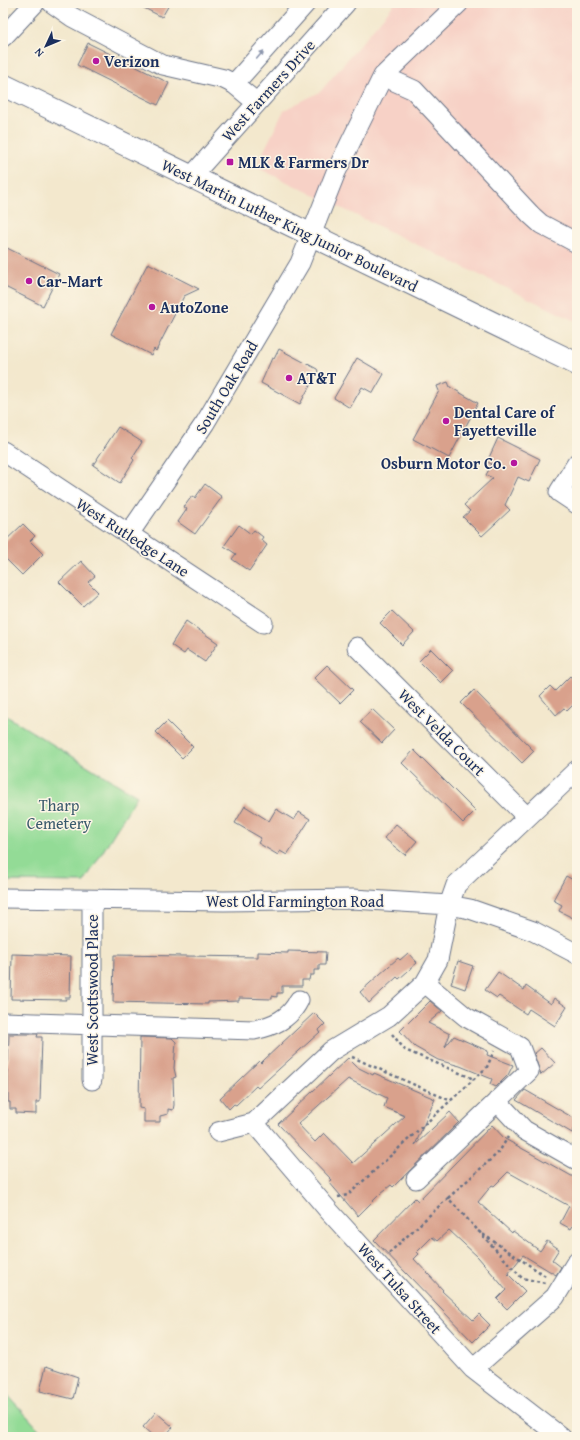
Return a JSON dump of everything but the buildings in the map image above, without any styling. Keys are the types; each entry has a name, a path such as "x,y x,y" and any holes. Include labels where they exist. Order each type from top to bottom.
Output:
{"highway":[{"name":"West Martin Luther King Junior Boulevard","path":"3,85 577,364"}],"street":[{"path":"3,37 35,3"},
{"path":"52,3 72,17 163,65 224,79 234,84 256,104"},
{"path":"234,84 306,3"},
{"path":"459,3 383,76 414,90 531,215 541,224 577,243"},
{"name":"West Farmers Drive","path":"191,177 342,4"},
{"name":"South Oak Road","path":"129,534 214,409 300,263 336,172 383,76"},
{"name":"West Rutledge Lane","path":"3,451 263,623"},
{"path":"577,463 559,492 577,504"},
{"name":"West Velda Court","path":"357,647 527,817"},
{"path":"218,1132 254,1122 331,1050 381,1022 425,982 438,960 449,905 456,885 577,770"},
{"name":"West Old Farmington Road","path":"3,898 224,901 353,899 449,905 470,909 533,931 577,954"},
{"name":"West Scottswood Place","path":"92,900 92,1080"},
{"path":"416,1179 529,1071 520,1047 466,1017 425,982"},
{"path":"3,1022 254,1030 270,1027 280,1022 296,1006 299,1000"},
{"path":"497,1101 524,1130 577,1160"},
{"name":"West Tulsa Street","path":"254,1122 329,1211 473,1369 561,1437"},
{"path":"473,1369 555,1297 577,1261"}],"path":[{"path":"381,1022 406,1050 474,1079"},
{"path":"329,1211 337,1198 341,1195 348,1195 487,1067 500,1036"},
{"path":"340,1046 354,1059 451,1101"},
{"path":"378,1264 448,1198 500,1152 517,1123"},
{"path":"448,1198 522,1278 561,1287"},
{"path":"478,1230 561,1287"}],"shaded area":[{"path":"395,3 577,3 577,322 256,167 284,110 320,92"}],"green space":[{"name":"Tharp Cemetery","path":"3,714 137,796 84,882 3,881"},
{"path":"3,1390 46,1437 3,1437"}],"place":[{"name":"Verizon","path":"96,61"},
{"name":"MLK & Farmers Dr","path":"230,162"},
{"name":"Car-Mart","path":"29,281"},
{"name":"AutoZone","path":"152,307"},
{"name":"AT&T","path":"289,378"},
{"name":"Dental Care of Fayetteville","path":"446,421"},
{"name":"Osburn Motor Co.","path":"514,463"}]}
